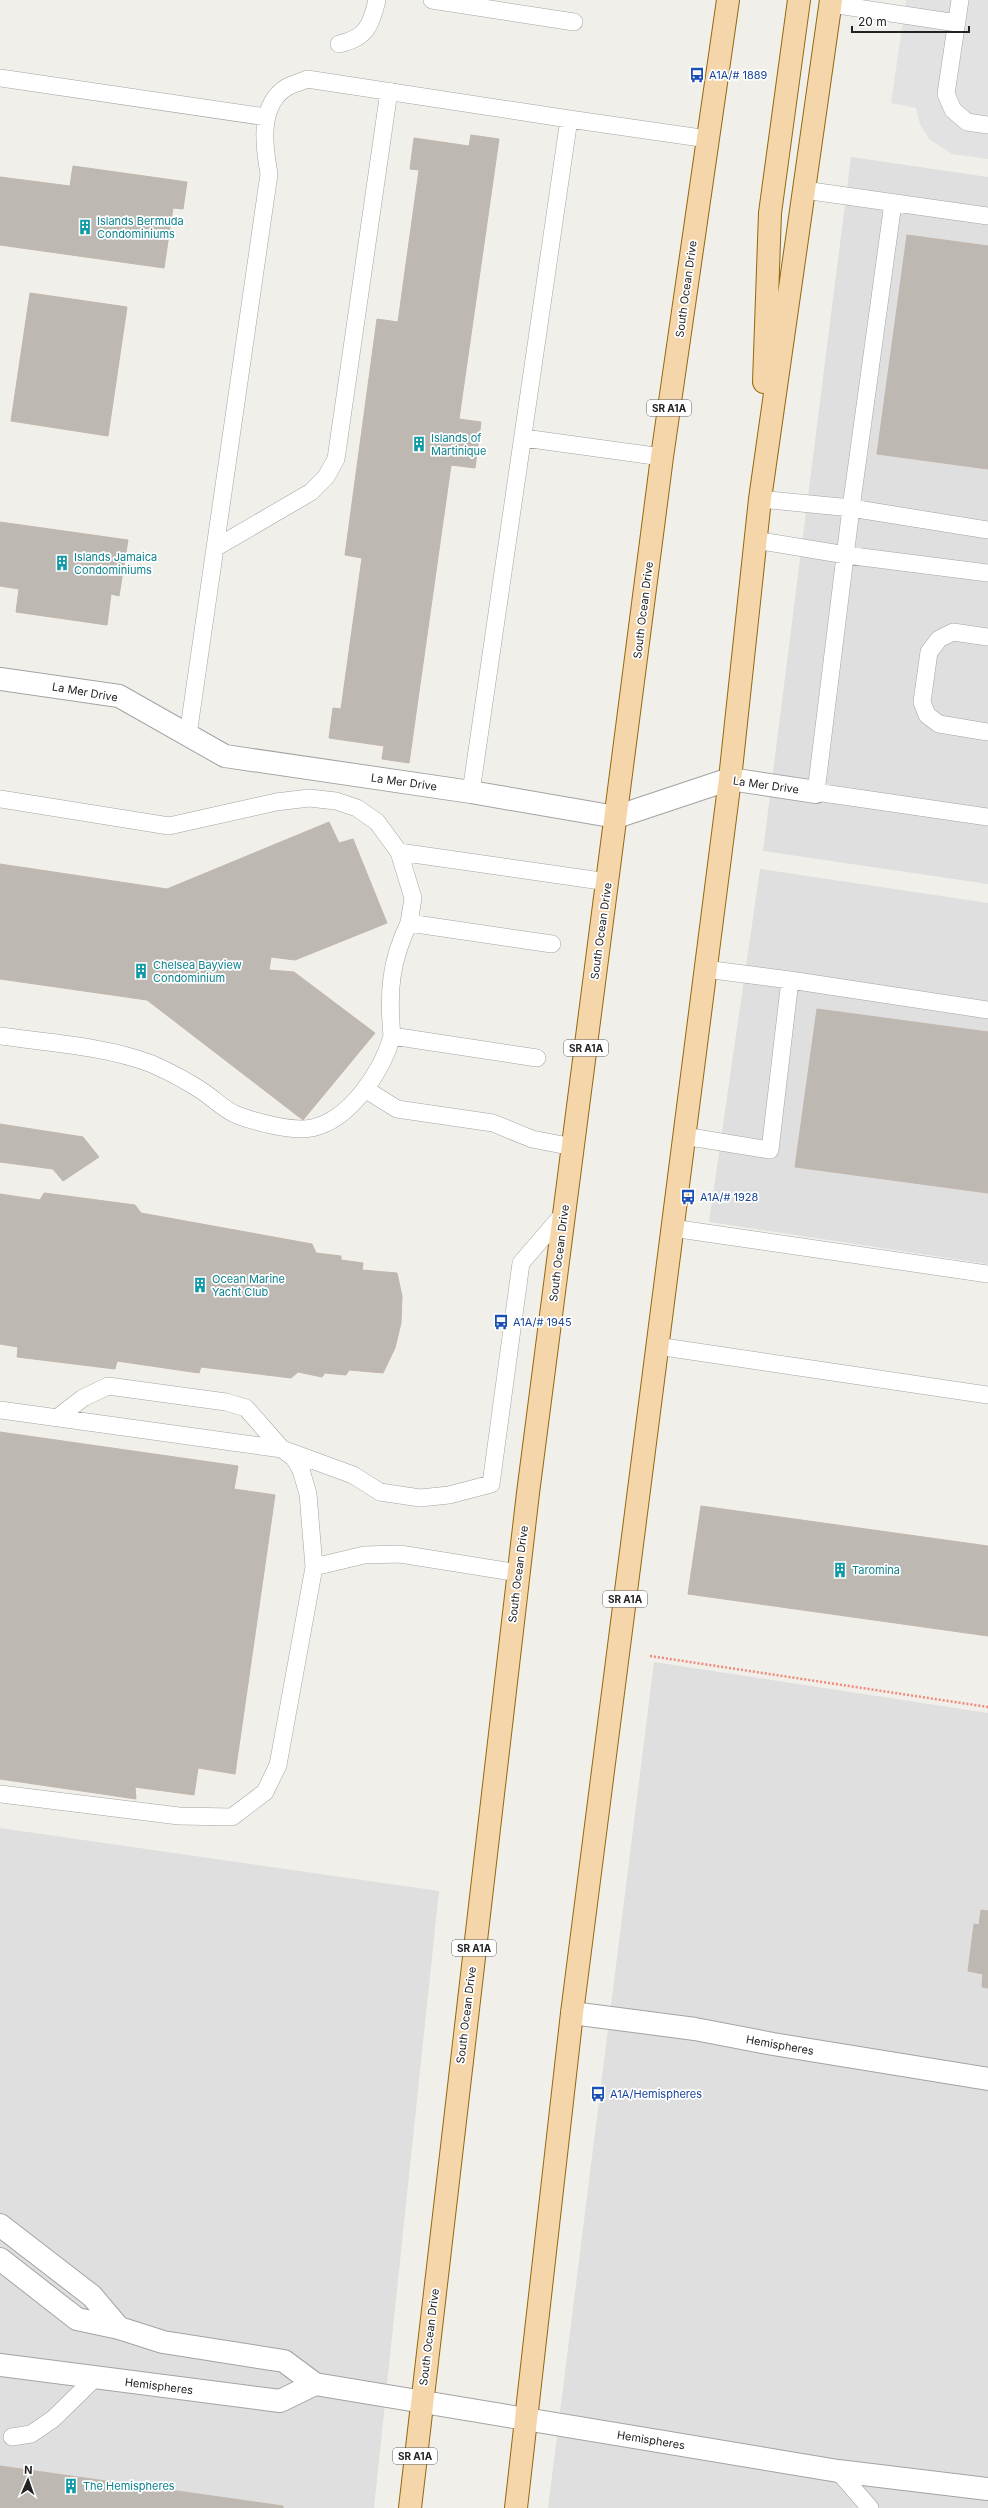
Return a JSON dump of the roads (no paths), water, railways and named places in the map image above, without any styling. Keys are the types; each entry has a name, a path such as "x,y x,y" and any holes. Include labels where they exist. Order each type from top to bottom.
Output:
{"main road":[{"name":"South Ocean Drive","path":"410,2508 421,2403 519,1573 564,1213 662,457 728,0"},
{"path":"760,499 770,213 799,0"},
{"name":"SR A1A","path":"516,2508 572,2013 730,779 760,499 831,2"}],"street":[{"name":"La Mer Drive","path":"0,679 119,696 225,756 472,792 616,817 730,779 816,792"},
{"name":"Hemispheres","path":"572,2013 695,2029 773,2044 988,2079"},
{"path":"0,2225 92,2296 119,2328"},
{"name":"Hemispheres","path":"0,2259 77,2319 119,2328 163,2342 284,2361 315,2384 838,2472 988,2489"},
{"name":"Hemispheres","path":"0,2365 280,2402 315,2384"}],"lane":[{"path":"339,44 354,41 368,30 377,0"},
{"path":"432,0 574,22"},
{"path":"960,0 946,94 952,110 967,122 988,125"},
{"path":"831,2 957,24"},
{"path":"0,78 266,117"},
{"path":"188,735 269,174 264,147 266,117 273,100 286,88 307,79 708,139"},
{"path":"215,548 311,492 326,477 336,459 389,91"},
{"path":"472,792 569,119"},
{"path":"804,190 988,216"},
{"path":"893,203 851,508 816,792 988,817"},
{"path":"524,438 662,457"},
{"path":"760,499 851,508 988,530"},
{"path":"755,540 846,555 988,573"},
{"path":"988,637 953,632 939,639 930,652 922,702 927,715 939,724 988,732"},
{"path":"0,799 169,826 276,802 309,798 336,801 357,808 377,822 399,852 413,898 409,923 398,946 389,989 392,1036 388,1053 379,1069 348,1107 330,1120 312,1128 279,1126 237,1115 190,1083 152,1065 118,1053 0,1036"},
{"path":"399,852 608,882"},
{"path":"409,923 552,944"},
{"path":"705,969 790,980 988,1010"},
{"path":"684,1136 770,1150 790,980"},
{"path":"392,1036 537,1058"},
{"path":"364,1089 397,1109 493,1123 532,1139 573,1147"},
{"path":"0,1410 282,1449 353,1475 380,1492 420,1498 449,1495 491,1484 521,1263 564,1213"},
{"path":"672,1228 988,1274"},
{"path":"657,1346 988,1395"},
{"path":"0,1794 179,1816 232,1817 265,1792 278,1765 314,1566 308,1494 302,1470 294,1458 282,1449 246,1408 226,1402 108,1386 83,1398 57,1418"},
{"path":"314,1566 364,1555 400,1554 519,1573"},
{"path":"12,2437 31,2434 54,2419 95,2378"},
{"path":"838,2472 870,2508"}],"place":[{"name":"A1A/# 1889","path":"697,75"},
{"name":"Islands Bermuda Condominiums","path":"85,227"},
{"name":"Islands of Martinique","path":"419,444"},
{"name":"Islands Jamaica Condominiums","path":"62,563"},
{"name":"Chelsea Bayview Condominium","path":"141,971"},
{"name":"A1A/# 1928","path":"688,1197"},
{"name":"Ocean Marine Yacht Club","path":"200,1285"},
{"name":"A1A/# 1945","path":"501,1322"},
{"name":"Taromina","path":"840,1570"},
{"name":"A1A/Hemispheres","path":"598,2094"},
{"name":"The Hemispheres","path":"71,2486"}]}
